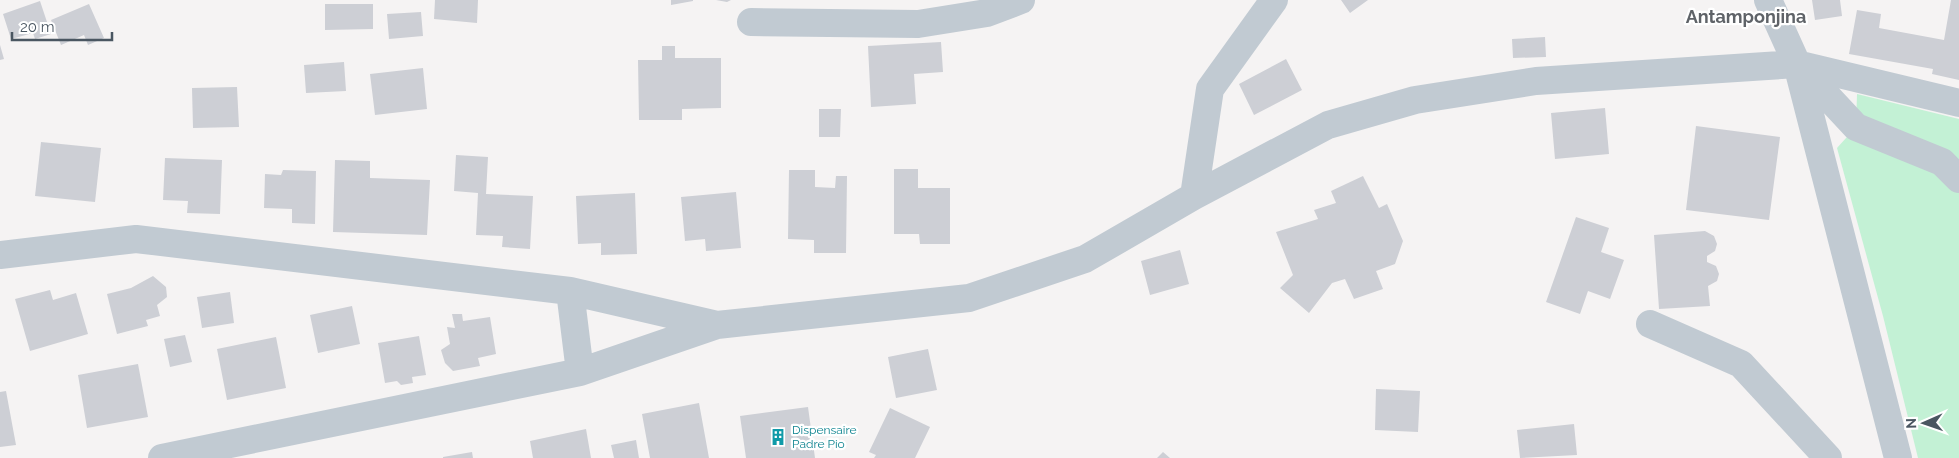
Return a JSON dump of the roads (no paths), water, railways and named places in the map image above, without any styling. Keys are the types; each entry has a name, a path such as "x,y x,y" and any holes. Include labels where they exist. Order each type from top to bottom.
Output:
{"street":[{"path":"751,22 918,24 987,13 1021,0"},
{"path":"1194,196 1210,89 1274,0"},
{"path":"1768,0 1797,64 1898,458"},
{"path":"1797,64 1856,127 1942,162 1959,178"},
{"path":"162,458 580,372 717,325 969,298 1085,259 1194,196 1328,125 1415,100 1536,82 1797,64 1959,103"},
{"path":"0,254 136,239 570,291 717,325"},
{"path":"570,291 580,372"},
{"path":"1650,324 1741,364 1828,458"}],"place":[{"name":"Dispensaire Padre Pio","path":"778,437"}],"district":[{"name":"Antamponjina","path":"1746,16"}]}
